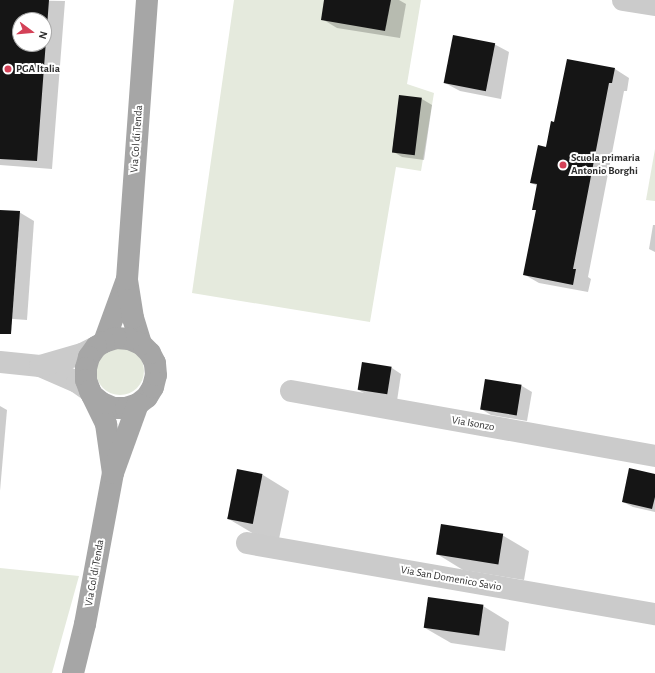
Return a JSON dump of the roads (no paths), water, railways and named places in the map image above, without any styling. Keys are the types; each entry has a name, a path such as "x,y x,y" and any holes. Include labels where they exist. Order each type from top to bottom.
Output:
{"main road":[{"name":"Via Col di Tenda","path":"73,673 85,624 113,473 138,404 147,397 153,387 156,375 152,358 141,344 133,318 127,279 147,0"},
{"name":"Via Col di Tenda","path":"113,473 106,424 86,380 86,368 89,357 100,345 127,279"},
{"path":"100,345 116,338 129,339 141,344"},
{"path":"91,393 102,403 113,408 126,408 138,404"}],"street":[{"path":"623,0 655,5"},
{"path":"40,366 82,354 100,345"},
{"path":"0,362 40,366 77,382 91,393"},
{"name":"Via Isonzo","path":"291,391 655,456"},
{"name":"Via San Domenico Savio","path":"247,543 655,614"}],"place":[{"name":"PGA Italia","path":"8,69"},
{"name":"Scuola primaria Antonio Borghi","path":"563,165"}]}
